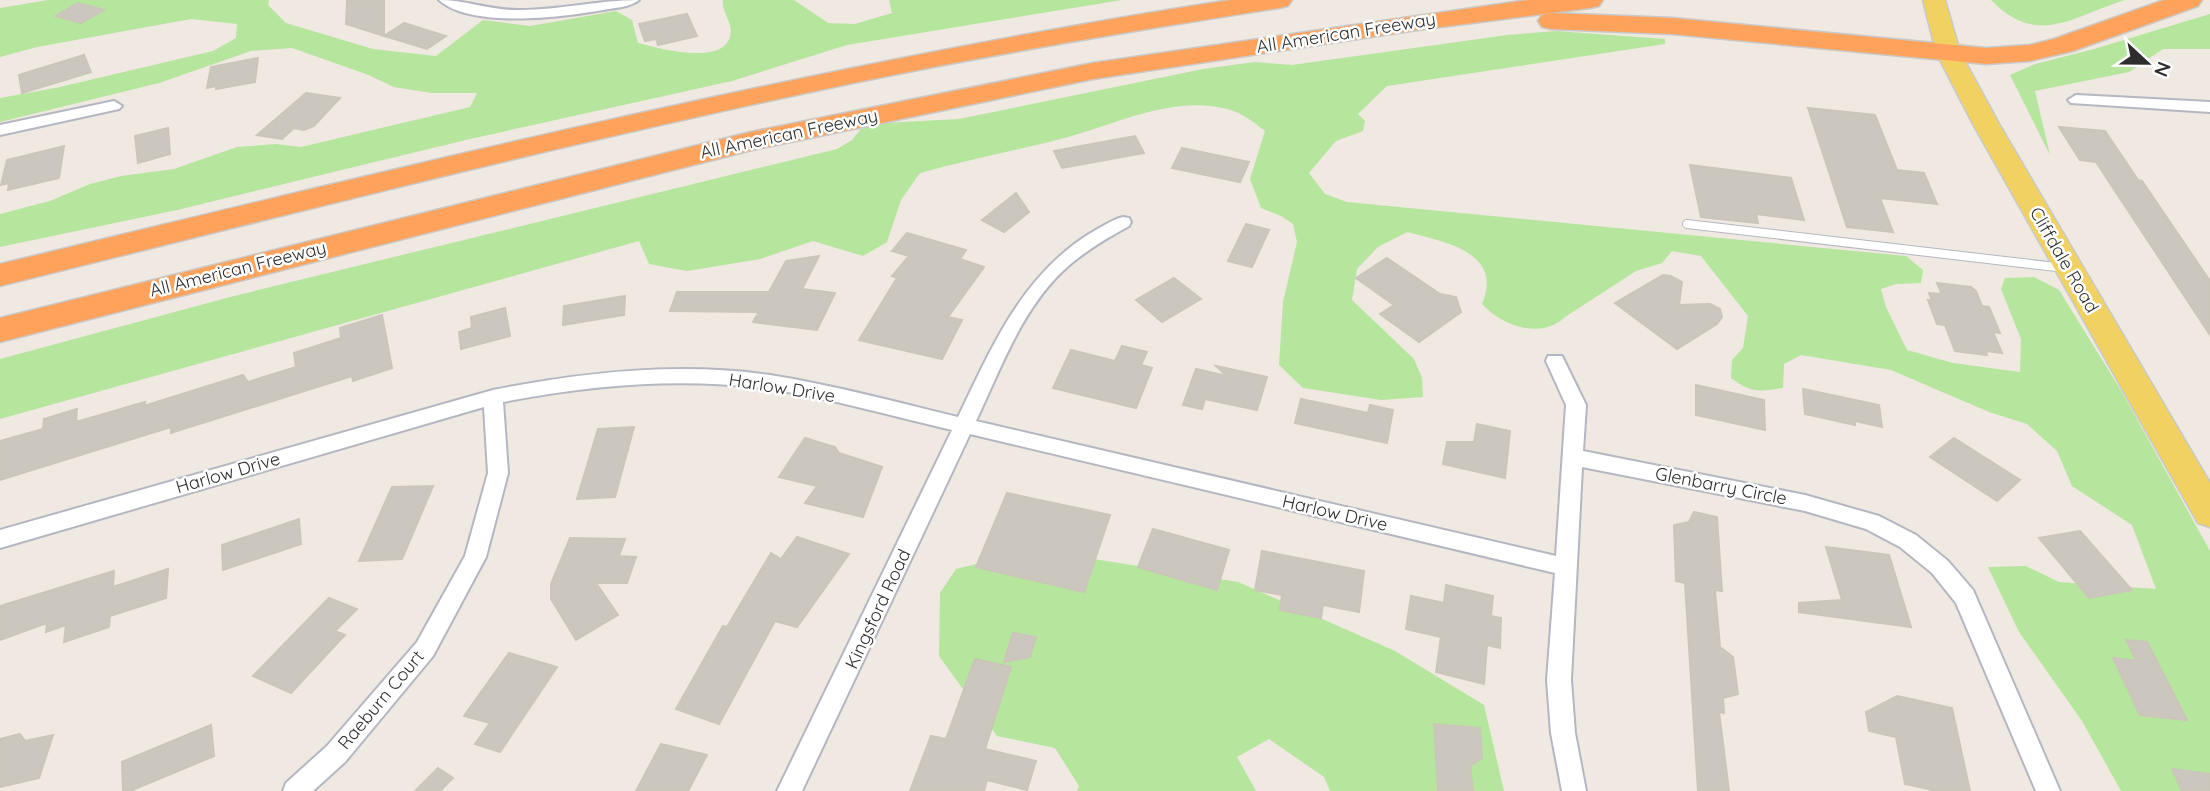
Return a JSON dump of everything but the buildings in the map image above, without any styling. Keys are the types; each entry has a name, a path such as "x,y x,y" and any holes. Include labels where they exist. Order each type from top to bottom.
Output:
{"highway":[{"path":"0,275 523,147 675,114 979,49 1279,0"},
{"name":"All American Freeway","path":"0,330 751,141 1093,71 1417,22 1590,0"},
{"path":"1417,22 1565,21 1672,26 1986,56 2030,53 2063,45 2189,0"}],"main road":[{"name":"Cliffdale Road","path":"1935,4 1948,52 2068,268 2210,513"}],"street":[{"path":"446,0 486,13 520,16 632,0"},
{"path":"2076,100 2210,107"},
{"path":"0,130 114,106"},
{"name":"Kingsford Road","path":"789,791 1011,327 1035,288 1067,255 1123,222"},
{"path":"1555,361 1576,405 1559,680 1563,733 1574,791"},
{"name":"Harlow Drive","path":"0,539 493,397 610,379 706,377 811,390 1566,567"},
{"name":"Raeburn Court","path":"295,791 336,754 425,649 475,557 498,473 493,397"},
{"name":"Glenbarry Circle","path":"1573,457 1805,503 1872,522 1908,541 1940,567 1965,597 2048,791"}],"lane":[{"path":"1687,224 2068,268"}],"green space":[{"path":"48,0 269,0 268,5 286,23 373,49 436,56 483,20 530,26 616,11 632,20 638,43 688,53 715,51 724,46 731,32 723,0 794,0 828,23 855,24 892,13 889,0 1122,0 847,45 732,81 470,139 177,210 0,247 0,214 50,201 90,184 121,176 174,169 237,147 276,144 301,147 470,107 477,93 431,93 394,87 366,74 292,48 251,51 159,83 0,122 0,98 60,87 213,51 236,38 237,24 191,19 37,47 0,57 0,8"},
{"path":"1991,0 2125,0 2072,20 2040,25 2024,22 2008,14"},
{"path":"2210,14 2210,49 2163,49 2129,72 2035,91 2050,155 2010,75 2035,64"},
{"path":"1556,31 1665,39 1665,44 1387,86 1358,114 1365,121 1363,131 1336,141 1309,173 1325,194 1347,202 1906,256 1923,270 1921,283 1896,284 1881,289 1886,307 1907,350 1953,363 2020,372 2021,339 2001,289 2005,278 2034,277 2059,290 2122,392 2210,551 2210,791 2121,791 2082,721 2019,632 1988,567 2026,566 2059,582 2156,589 2132,525 2072,486 2057,451 2027,424 1989,412 1891,370 1801,355 1784,364 1783,388 1762,390 1745,387 1731,378 1732,360 1743,348 1748,316 1701,256 1672,251 1662,263 1636,271 1555,324 1533,329 1500,319 1482,304 1487,286 1485,272 1478,261 1467,252 1438,240 1407,232 1378,247 1357,269 1352,300 1414,359 1422,378 1423,397 1381,400 1303,388 1279,365 1283,302 1297,242 1293,224 1261,208 1250,179 1265,131 1232,110 1218,107 1178,106 1158,110 1061,139 920,173 901,200 887,242 863,256 813,241 760,259 687,271 649,264 639,241 0,419 0,359 234,296 837,149 852,140 861,129 883,123 959,119 1203,69 1255,62 1292,65 1507,35"},
{"path":"1028,551 1238,582 1395,651 1484,705 1504,791 1330,791 1324,777 1269,739 1237,757 1256,791 1077,791 1079,786 1055,748 997,736 939,656 940,593 956,569"}]}
